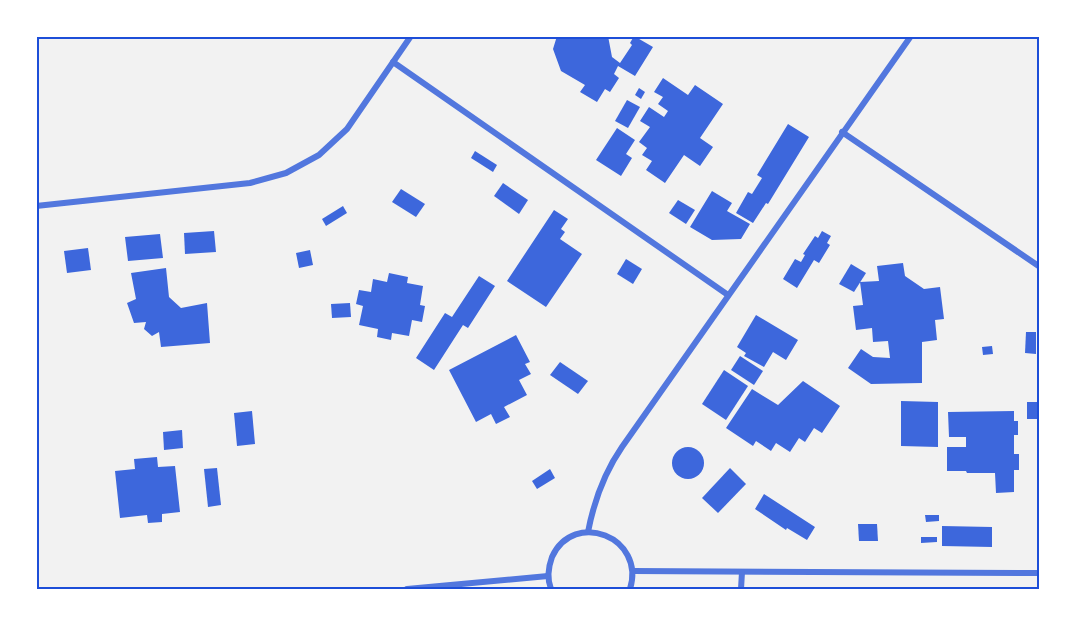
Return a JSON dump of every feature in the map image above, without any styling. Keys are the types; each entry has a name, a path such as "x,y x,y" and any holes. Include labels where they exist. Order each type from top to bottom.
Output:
{"street":[{"path":"36,206 250,183 286,173 319,155 347,129 411,36"},
{"path":"588,532 597,496 611,462 911,36"},
{"path":"393,62 728,295"},
{"path":"843,132 1040,267"},
{"path":"551,589 548,576 555,551 569,538 588,532 609,536 618,542 630,560 633,571 630,589"},
{"path":"633,571 1040,573"},
{"path":"741,589 742,572"},
{"path":"407,589 548,576"}],"building":[{"path":"557,36 608,36 612,57 620,63 632,45 630,43 634,36 653,47 635,76 618,66 614,74 619,78 610,92 605,89 597,102 580,92 585,85 561,71 553,49"},
{"path":"663,78 688,95 695,85 723,104 700,138 713,147 700,166 684,155 665,183 646,170 652,161 642,155 647,148 639,142 650,127 640,121 649,107 664,117 668,111 658,104 663,97 654,92"},
{"path":"639,88 645,92 641,99 635,95"},
{"path":"627,100 640,107 628,128 615,121"},
{"path":"788,124 809,137 768,204 766,203 753,223 736,213 748,192 752,194 762,178 757,175"},
{"path":"617,128 635,140 626,154 632,158 621,176 596,160"},
{"path":"475,151 497,165 493,172 471,158"},
{"path":"503,183 528,200 519,214 494,196"},
{"path":"401,189 425,204 416,217 392,202"},
{"path":"712,191 732,203 727,211 750,224 741,239 712,240 690,227"},
{"path":"678,200 695,210 686,224 669,213"},
{"path":"343,206 347,213 326,226 322,219"},
{"path":"554,210 568,219 561,229 565,232 560,239 582,254 546,307 507,281"},
{"path":"214,231 216,252 185,254 184,233"},
{"path":"822,231 831,236 827,243 830,245 819,263 814,260 797,288 783,279 795,259 801,262 805,255 803,254 815,236 818,238"},
{"path":"160,234 163,258 128,261 125,237"},
{"path":"88,248 91,270 67,273 64,251"},
{"path":"310,250 313,265 299,268 296,253"},
{"path":"626,259 642,269 633,284 617,274"},
{"path":"903,263 905,276 924,289 940,287 944,319 935,320 937,340 922,342 922,383 871,384 848,368 861,349 873,357 890,358 888,341 873,342 872,328 856,330 853,306 863,305 860,282 879,281 877,266"},
{"path":"851,264 866,273 854,292 839,284"},
{"path":"166,268 169,297 181,308 207,303 210,343 161,347 159,332 152,336 144,329 146,322 134,323 127,303 136,299 131,273"},
{"path":"389,273 408,277 407,283 423,286 420,305 425,306 422,322 412,320 409,336 392,333 391,340 377,337 378,329 359,325 363,306 356,304 359,290 371,292 373,279 387,282"},
{"path":"479,276 495,286 468,328 463,325 434,370 416,358 445,313 452,317"},
{"path":"350,303 351,317 332,318 331,304"},
{"path":"756,315 798,340 786,360 773,352 764,367 744,356 746,353 737,347"},
{"path":"1026,332 1036,332 1036,354 1025,353"},
{"path":"516,335 530,362 525,364 531,374 519,380 527,395 504,407 510,417 496,424 491,414 476,422 449,370"},
{"path":"992,346 993,354 983,355 982,347"},
{"path":"740,356 763,371 754,385 731,370"},
{"path":"560,362 588,381 578,394 550,375"},
{"path":"724,370 748,386 726,420 702,404"},
{"path":"803,381 840,406 822,433 814,428 805,442 799,438 790,452 776,443 771,451 756,441 753,446 726,428 752,389 778,405"},
{"path":"901,401 938,402 938,447 901,446"},
{"path":"1027,402 1040,402 1040,419 1027,419"},
{"path":"252,411 255,444 237,446 234,413"},
{"path":"1014,411 1014,421 1018,421 1018,435 1014,435 1014,454 1019,454 1019,470 1014,470 1014,492 996,493 995,473 947,471 947,447 966,447 966,437 949,437 948,412"},
{"path":"182,430 183,448 164,450 163,432"},
{"path":"688,447 700,451 704,463 700,475 688,479 676,475 672,463 676,451"},
{"path":"157,457 158,467 175,466 180,512 162,514 162,522 148,523 147,515 120,518 115,471 135,469 134,459"},
{"path":"217,468 221,505 208,507 204,469"},
{"path":"730,468 746,484 718,513 702,498"},
{"path":"550,469 555,478 537,489 532,481"},
{"path":"764,494 815,527 807,540 787,528 786,530 755,509"},
{"path":"925,515 939,515 939,521 926,522"},
{"path":"858,524 877,524 878,541 859,541"},
{"path":"942,526 992,527 992,547 942,546"},
{"path":"921,537 937,537 937,542 921,543"}]}
